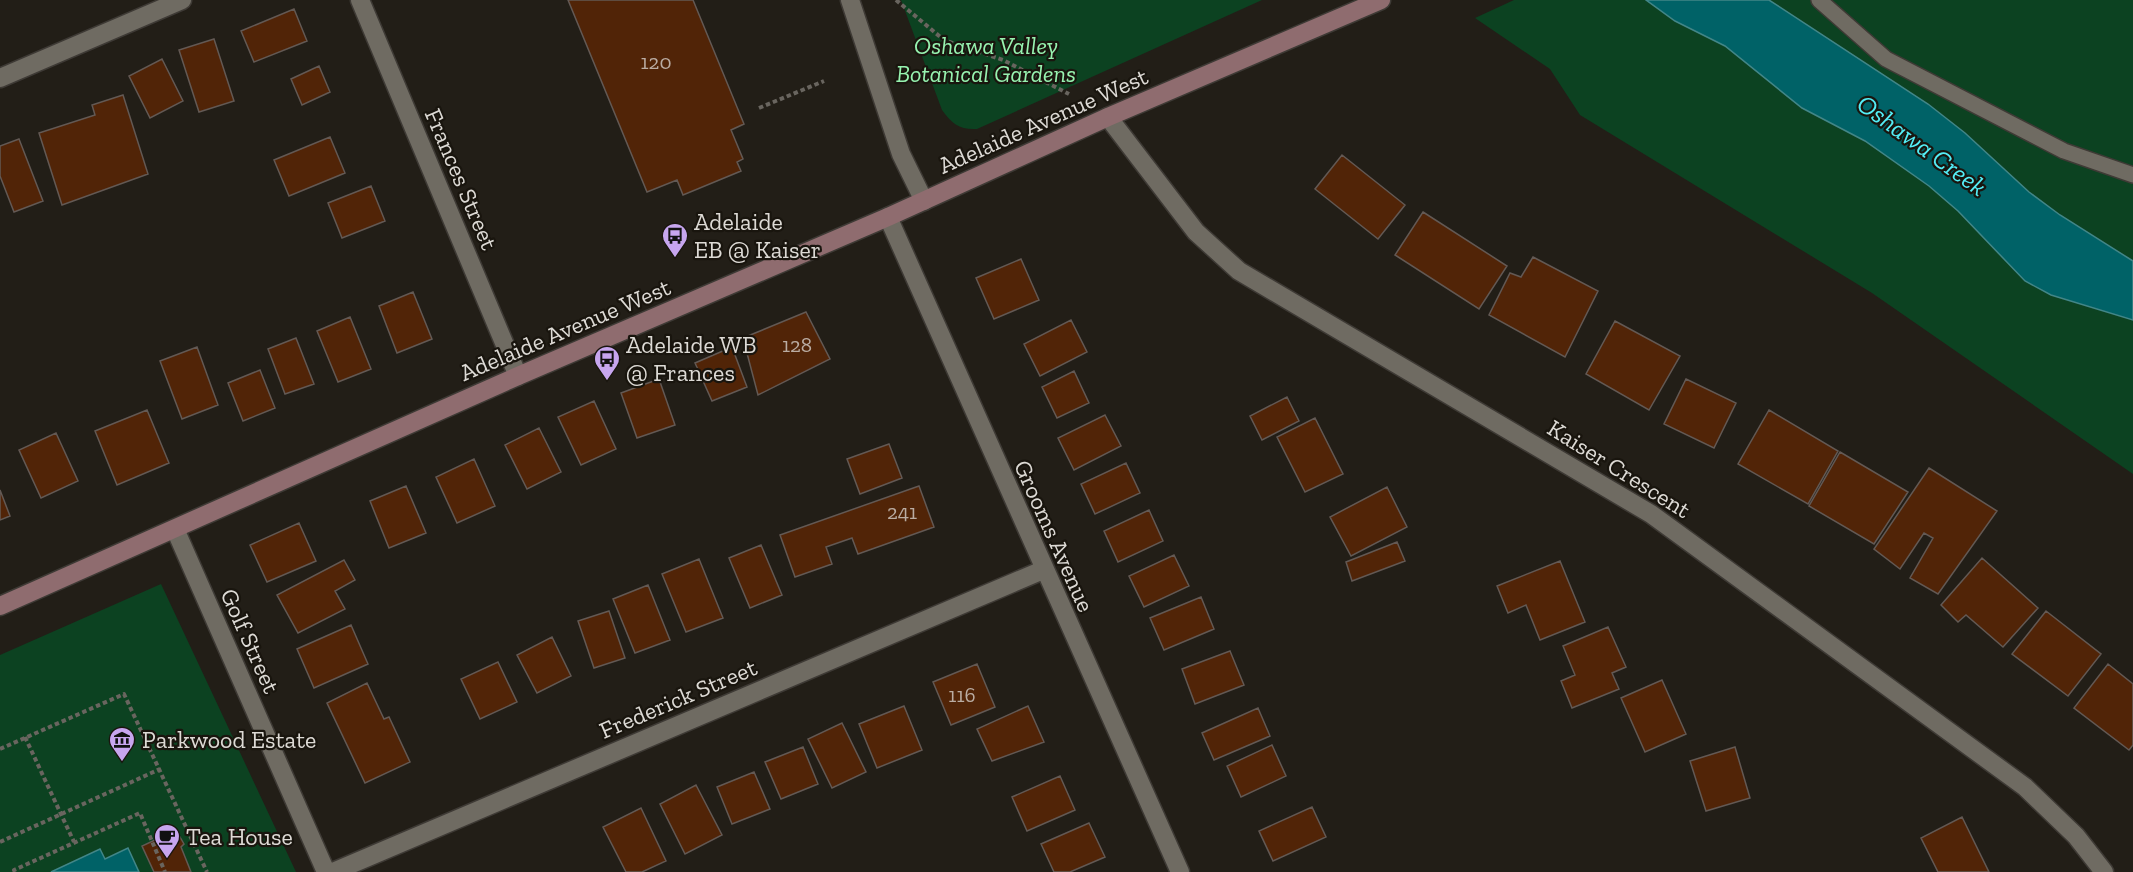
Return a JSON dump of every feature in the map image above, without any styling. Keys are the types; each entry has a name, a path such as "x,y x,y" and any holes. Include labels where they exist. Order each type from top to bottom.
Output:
{"main road":[{"name":"Adelaide Avenue West","path":"0,606 518,376 888,218 1108,117 1381,0"}],"street":[{"path":"0,78 182,0"},
{"name":"Frances Street","path":"360,0 518,376"},
{"path":"850,0 901,154 924,201"},
{"name":"Kaiser Crescent","path":"1108,117 1196,232 1239,271 1651,514 2025,787 2076,836 2104,872"},
{"name":"Grooms Avenue","path":"888,218 1043,570 1180,872"},
{"name":"Golf Street","path":"175,529 326,872"},
{"name":"Frederick Street","path":"333,872 1043,570"}],"lane":[{"path":"1819,0 1886,59 2064,151 2133,174"}],"path":[{"path":"896,0 944,40 1003,60 1069,94"},
{"path":"759,108 824,81"},
{"path":"0,749 124,694 207,872"},
{"path":"25,737 74,843"},
{"path":"0,842 160,769"},
{"path":"15,872 14,870 140,813 165,872"}],"green space":[{"name":"Oshawa Valley Botanical Gardens","path":"901,0 1262,0 977,129 971,129 957,125 942,110"},
{"path":"1514,0 2133,0 2133,474 1872,293 1580,115 1550,69 1475,18"},
{"name":"Parkwood Estate","path":"161,584 296,872 0,872 0,655"}],"water":[{"name":"Oshawa Creek","path":"1646,0 1769,0 1928,104 1965,133 2029,192 2060,215 2133,261 2133,320 2051,295 2025,281 1958,211 1929,186 1865,141 1802,108 1725,46 1675,21"},
{"path":"128,848 139,872 51,872 100,849 105,859"}],"building":[{"path":"568,0 693,0 744,124 731,130 743,159 737,162 741,171 683,195 677,180 647,192"},
{"path":"294,9 307,41 254,62 241,31"},
{"path":"214,39 234,101 199,112 179,50"},
{"path":"162,59 183,101 150,118 129,76"},
{"path":"319,66 330,92 302,105 291,79"},
{"path":"123,95 148,174 62,205 39,133 95,115 92,105"},
{"path":"330,137 345,173 289,196 274,160"},
{"path":"19,139 43,201 14,212 0,176 0,146"},
{"path":"1342,155 1405,205 1378,239 1315,189"},
{"path":"371,186 385,221 342,238 328,203"},
{"path":"1423,212 1507,266 1479,309 1395,255"},
{"path":"1533,257 1598,291 1565,357 1489,315 1510,273 1521,277"},
{"path":"1021,259 1039,300 994,319 976,278"},
{"path":"413,292 432,339 397,353 379,306"},
{"path":"806,312 830,359 758,395 743,338"},
{"path":"350,317 371,369 338,382 317,331"},
{"path":"1071,320 1087,352 1040,376 1024,344"},
{"path":"1615,321 1680,356 1649,410 1586,374"},
{"path":"296,338 314,384 285,394 268,349"},
{"path":"197,347 218,405 182,419 160,361"},
{"path":"732,347 747,387 712,401 695,363"},
{"path":"260,370 275,408 243,421 228,383"},
{"path":"1074,371 1089,403 1057,418 1042,387"},
{"path":"659,379 675,425 637,438 621,393"},
{"path":"1686,379 1736,403 1714,448 1664,424"},
{"path":"1287,397 1299,421 1262,440 1250,416"},
{"path":"594,401 616,449 581,465 558,417"},
{"path":"147,410 169,463 117,485 95,431"},
{"path":"1769,410 1838,451 1808,504 1738,464"},
{"path":"1105,415 1121,446 1074,470 1058,438"},
{"path":"1315,418 1343,474 1305,492 1277,437"},
{"path":"539,428 561,472 527,489 505,445"},
{"path":"56,433 78,481 41,498 19,450"},
{"path":"889,444 902,478 860,494 847,459"},
{"path":"1840,452 1908,492 1874,544 1809,506"},
{"path":"474,459 495,506 457,523 436,477"},
{"path":"1126,463 1140,493 1095,514 1081,484"},
{"path":"1929,468 1997,511 1938,594 1910,578 1933,538 1924,533 1900,569 1874,549"},
{"path":"406,486 426,533 389,548 370,501"},
{"path":"919,486 934,527 858,554 852,538 826,547 832,564 795,577 780,535"},
{"path":"1387,487 1407,527 1351,556 1330,517"},
{"path":"0,490 10,516 0,520"},
{"path":"1149,510 1163,541 1118,562 1104,531"},
{"path":"299,523 316,561 267,582 250,545"},
{"path":"1397,542 1405,561 1352,581 1346,562"},
{"path":"761,545 782,595 750,608 729,558"},
{"path":"1174,555 1189,586 1144,607 1129,576"},
{"path":"1982,558 2038,608 2003,647 1966,615 1958,622 1941,605"},
{"path":"699,559 723,618 686,632 662,574"},
{"path":"344,560 355,580 335,591 345,609 298,633 277,595"},
{"path":"1560,561 1585,622 1540,640 1526,605 1508,613 1497,586"},
{"path":"648,585 670,640 635,653 613,599"},
{"path":"1201,597 1214,629 1164,650 1150,618"},
{"path":"609,611 625,658 594,668 578,621"},
{"path":"2046,611 2101,654 2068,696 2012,654"},
{"path":"351,625 368,664 314,688 297,649"},
{"path":"1608,627 1626,667 1612,673 1619,689 1572,708 1561,681 1575,675 1563,646"},
{"path":"552,637 571,676 537,693 517,655"},
{"path":"1230,651 1244,685 1195,704 1182,669"},
{"path":"498,662 517,702 480,719 461,679"},
{"path":"977,664 995,707 951,725 933,682"},
{"path":"2108,664 2133,684 2133,745 2129,750 2074,708"},
{"path":"1662,680 1686,734 1645,752 1621,698"},
{"path":"367,683 384,719 389,717 410,762 365,783 327,703"},
{"path":"904,706 922,750 877,768 859,724"},
{"path":"1028,706 1044,742 992,761 977,729"},
{"path":"1258,708 1270,736 1214,760 1202,733"},
{"path":"842,723 866,772 832,788 808,739"},
{"path":"1272,745 1286,776 1241,797 1227,766"},
{"path":"803,747 818,784 781,799 765,762"},
{"path":"1735,747 1750,798 1706,811 1690,761"},
{"path":"754,772 770,809 732,824 717,787"},
{"path":"1060,776 1075,810 1027,831 1012,797"},
{"path":"696,785 722,835 685,854 660,804"},
{"path":"1312,807 1326,837 1273,861 1259,831"},
{"path":"641,808 666,861 642,872 626,872 603,827"},
{"path":"1962,817 1989,872 1938,872 1921,838"},
{"path":"1089,823 1105,857 1070,872 1054,872 1041,844"},
{"name":"Tea House","path":"176,830 184,844 181,847 191,872 154,872 142,846"}],"place":[{"name":"Adelaide EB @ Kaiser","path":"675,259"},
{"name":"Adelaide WB @ Frances","path":"607,382"},
{"name":"Parkwood Estate","path":"122,763"},
{"name":"Tea House","path":"167,860"}]}
